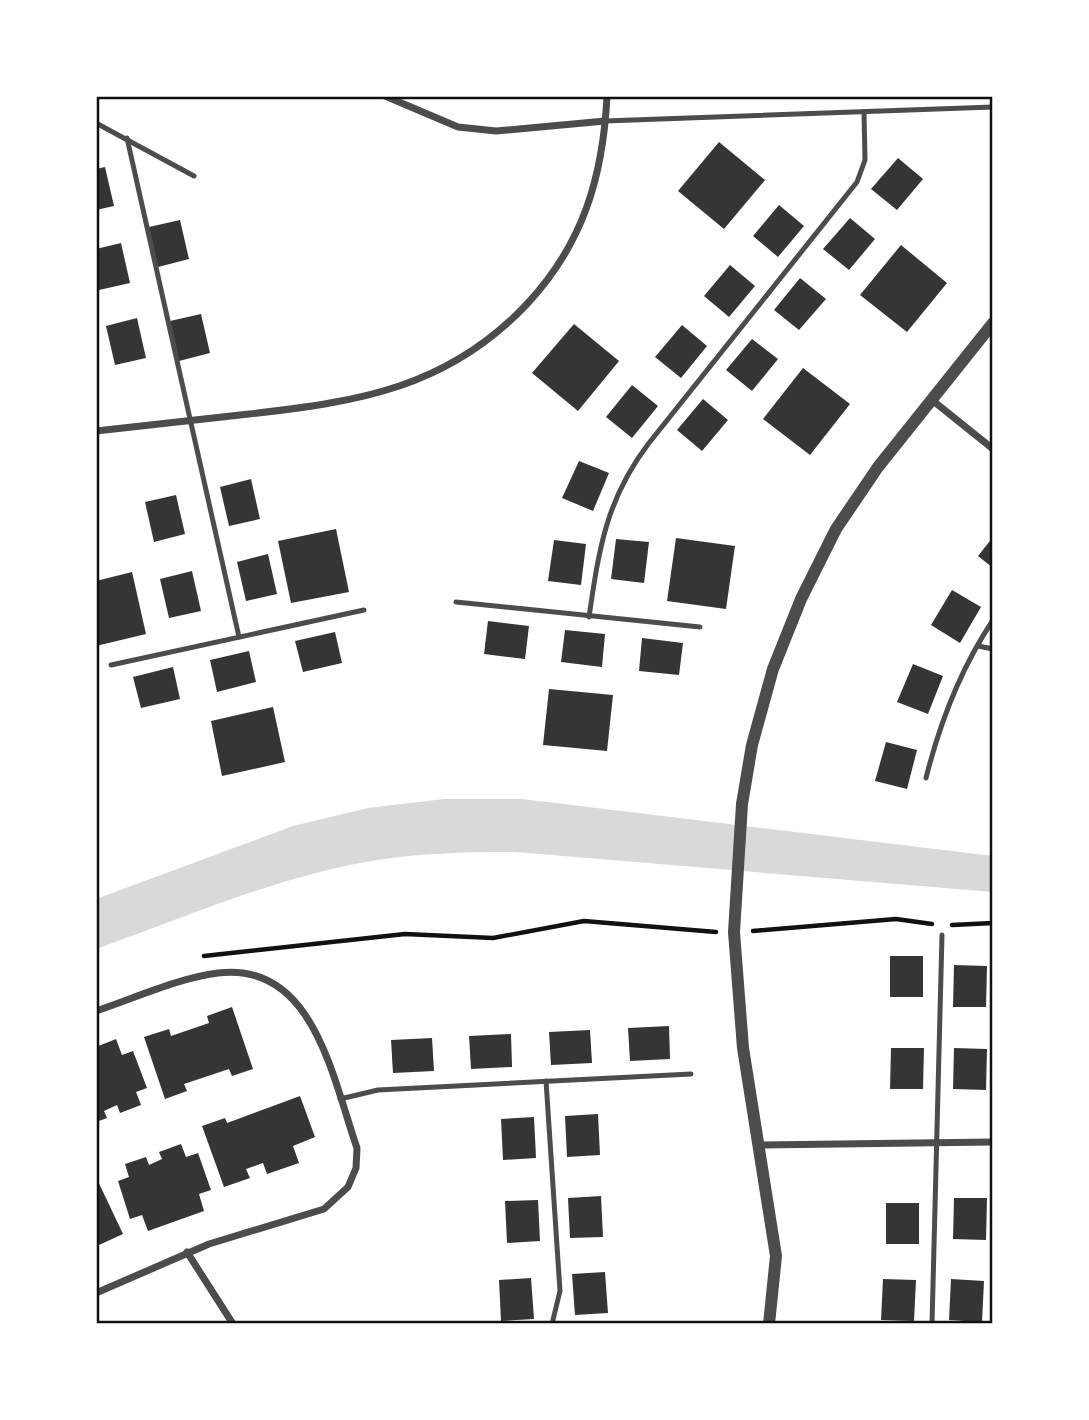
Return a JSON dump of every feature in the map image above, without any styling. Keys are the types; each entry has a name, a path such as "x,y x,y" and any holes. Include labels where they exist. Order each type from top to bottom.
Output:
{"street":[{"path":"385,96 458,127 496,131 606,121"},
{"path":"96,431 346,402 417,382 481,347 537,293 559,267 579,232 592,194 606,121 607,96"},
{"path":"769,1324 776,1256 743,1048 734,894 741,804 752,745 773,669 801,600 836,529 878,467 993,323"},
{"path":"932,400 993,449"},
{"path":"96,1011 210,974 243,973 284,989 307,1014 340,1099 357,1154 354,1175 340,1197 317,1212 187,1252 96,1293"},
{"path":"760,1145 993,1142"},
{"path":"187,1252 233,1324"}],"lane":[{"path":"606,121 993,107"},
{"path":"589,617 606,523 623,480 657,432 857,182 865,160 864,112"},
{"path":"96,123 194,176"},
{"path":"127,138 239,637"},
{"path":"456,602 700,627"},
{"path":"111,665 364,610"},
{"path":"926,778 944,717 965,668 993,620"},
{"path":"978,646 993,649"},
{"path":"932,1324 942,935"},
{"path":"340,1099 378,1090 691,1074"},
{"path":"546,1081 560,1291 552,1324"}],"path":[{"path":"749,931 895,919 954,925 993,923"},
{"path":"197,959 220,953 305,947 405,934 492,938 584,921 720,932"}],"shaded area":[{"path":"444,799 522,799 993,856 993,892 515,852 425,855 389,858 336,868 266,887 96,949 96,899 293,826 368,808"}],"building":[{"path":"719,142 765,180 724,229 678,191"},
{"path":"898,158 923,179 897,210 871,189"},
{"path":"105,167 114,206 96,210 96,169"},
{"path":"779,205 804,226 778,257 753,236"},
{"path":"850,218 875,239 849,270 823,249"},
{"path":"180,220 189,259 158,267 149,227"},
{"path":"121,243 130,283 99,290 96,249"},
{"path":"901,245 947,283 907,332 860,295"},
{"path":"730,265 755,286 729,317 704,296"},
{"path":"800,278 826,299 799,330 774,310"},
{"path":"201,314 210,353 179,361 170,321"},
{"path":"137,318 146,358 115,365 106,326"},
{"path":"574,324 619,361 578,411 532,373"},
{"path":"682,325 707,346 681,378 655,357"},
{"path":"752,339 778,359 752,391 726,370"},
{"path":"803,368 850,404 810,455 763,419"},
{"path":"632,385 658,406 632,438 606,417"},
{"path":"703,399 728,420 702,451 677,430"},
{"path":"579,461 609,473 593,511 562,498"},
{"path":"251,479 260,519 229,526 220,487"},
{"path":"176,495 185,534 154,542 145,502"},
{"path":"336,529 349,592 291,603 278,541"},
{"path":"993,537 993,568 978,556"},
{"path":"676,538 735,546 726,609 667,601"},
{"path":"616,539 649,542 644,583 611,579"},
{"path":"554,540 586,544 581,585 548,581"},
{"path":"268,554 277,594 246,601 237,562"},
{"path":"192,571 201,611 169,618 160,579"},
{"path":"132,572 146,634 96,646 96,581"},
{"path":"952,590 981,607 960,643 931,625"},
{"path":"488,621 529,626 525,659 484,654"},
{"path":"565,630 605,634 602,667 561,662"},
{"path":"335,632 342,663 303,672 295,641"},
{"path":"642,638 683,643 679,675 639,671"},
{"path":"249,651 256,682 217,692 210,660"},
{"path":"913,664 943,676 928,714 897,702"},
{"path":"173,667 180,699 141,708 133,677"},
{"path":"549,689 613,695 607,751 543,745"},
{"path":"273,707 285,762 222,776 211,721"},
{"path":"886,742 917,750 907,789 875,781"},
{"path":"890,956 923,956 923,997 890,997"},
{"path":"954,965 987,966 986,1007 953,1007"},
{"path":"232,1007 253,1069 232,1076 229,1069 184,1084 187,1091 165,1099 144,1037 169,1029 171,1036 209,1023 207,1016"},
{"path":"669,1026 670,1059 630,1061 628,1028"},
{"path":"590,1030 592,1063 551,1065 549,1032"},
{"path":"511,1034 512,1067 471,1069 469,1036"},
{"path":"432,1038 434,1071 393,1073 391,1040"},
{"path":"116,1039 122,1055 133,1051 147,1088 136,1092 141,1105 120,1113 117,1105 104,1111 107,1118 96,1122 96,1047"},
{"path":"891,1048 924,1048 923,1089 890,1089"},
{"path":"954,1048 987,1049 986,1090 953,1089"},
{"path":"300,1096 315,1137 293,1146 299,1163 267,1174 263,1163 246,1169 250,1178 224,1187 202,1126 225,1118 227,1123"},
{"path":"598,1114 600,1155 567,1157 565,1116"},
{"path":"534,1117 536,1158 503,1160 501,1119"},
{"path":"181,1144 186,1157 198,1153 211,1190 199,1194 204,1211 148,1231 142,1215 130,1219 118,1181 129,1177 125,1164 146,1157 149,1165 162,1159 159,1152"},
{"path":"96,1177 123,1234 99,1245 96,1239"},
{"path":"601,1196 603,1237 570,1238 568,1198"},
{"path":"954,1198 987,1198 986,1240 953,1239"},
{"path":"538,1200 540,1241 507,1243 505,1201"},
{"path":"886,1203 919,1203 919,1244 886,1244"},
{"path":"605,1272 608,1313 575,1315 572,1274"},
{"path":"531,1278 534,1319 501,1321 499,1280"},
{"path":"883,1279 916,1280 914,1321 881,1320"},
{"path":"951,1279 984,1281 982,1322 949,1320"}]}
